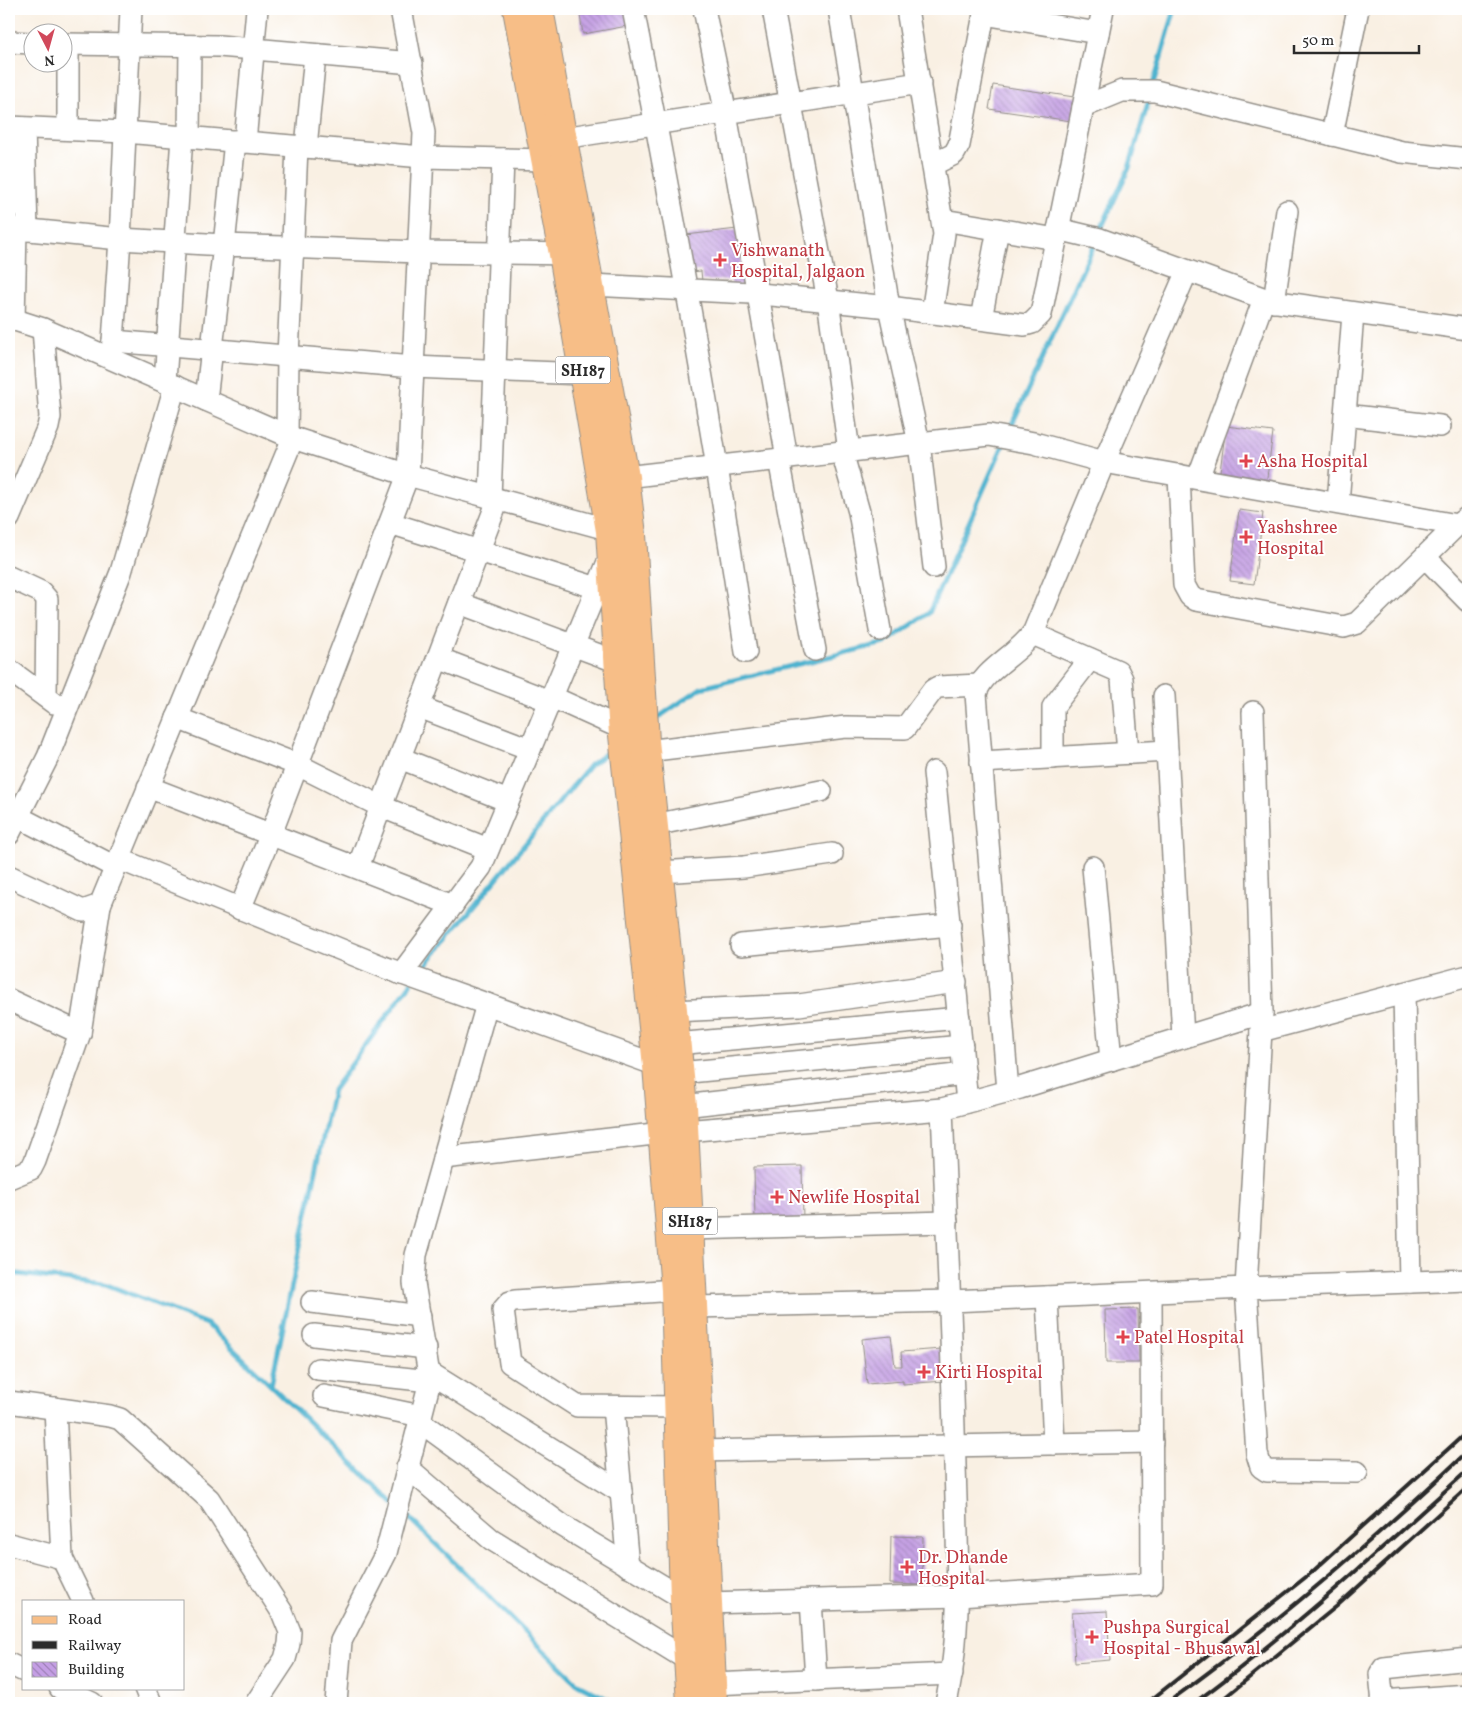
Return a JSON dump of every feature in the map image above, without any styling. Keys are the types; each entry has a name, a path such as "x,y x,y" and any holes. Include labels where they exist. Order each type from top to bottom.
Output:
{"main road":[{"name":"SH187","path":"517,9 546,160 574,254 591,285 625,477 618,540 618,662 654,826 676,1044 668,1069"},
{"name":"SH187","path":"539,9 563,138 584,374 618,540 635,739 668,1069 691,1229 684,1299 678,1407 696,1601 713,1694"},
{"name":"SH187","path":"677,1123 684,1299 699,1452 696,1601 688,1660 691,1703"}],"street":[{"path":"113,350 131,9"},
{"path":"206,400 224,244 254,50 258,9"},
{"path":"240,909 298,765 408,476 424,133 401,9"},
{"path":"633,9 687,290 718,466 746,652"},
{"path":"704,9 726,114 815,650"},
{"path":"773,9 828,300 845,452 859,512 880,630"},
{"path":"839,9 889,307 919,443 934,567"},
{"path":"907,9 943,220 943,246 932,312"},
{"path":"591,285 756,293 932,312 1025,325 1038,319 1041,314 1103,9"},
{"path":"1332,134 1358,9"},
{"path":"934,164 954,154 959,145 985,11 1098,32"},
{"path":"9,42 22,43"},
{"path":"72,45 190,46 412,63"},
{"path":"190,46 185,137 168,347 170,384 121,572 48,757 12,821 240,909 401,974 668,1069 962,1046"},
{"path":"9,1178 30,1169 36,1161 80,1033 100,905 290,437 288,357 293,247 302,147 315,55"},
{"path":"66,72 68,129"},
{"path":"563,138 854,95 920,83"},
{"path":"1083,107 1130,90 1155,91 1402,152 1468,158"},
{"path":"401,974 475,877 618,540 494,499 408,476 290,437 170,384 113,350 11,319 17,229 16,127 125,132 423,157 546,160"},
{"path":"358,868 479,551 494,499 493,370 503,159"},
{"path":"1287,211 1268,300 1189,477 1184,585 1190,596 1196,600 1344,627 1351,626 1357,623 1463,521"},
{"path":"943,220 998,229 1057,234 1079,233 1268,300 1354,314 1468,329"},
{"path":"17,229 120,239 175,242 419,252 574,254"},
{"path":"981,319 998,229"},
{"path":"1008,1091 976,700 979,685 1032,634 1187,271"},
{"path":"1338,504 1354,314"},
{"path":"9,518 48,427 50,417 43,329"},
{"path":"113,350 168,347 413,367 584,374"},
{"path":"1345,415 1440,426"},
{"path":"625,477 988,435 1034,443 1104,462 1338,504 1463,521"},
{"path":"390,523 597,588"},
{"path":"1425,557 1468,601"},
{"path":"9,577 41,592 47,600 46,697"},
{"path":"459,603 618,662"},
{"path":"1032,634 1118,671 1121,675 1128,753"},
{"path":"438,658 551,699 635,739 846,727 905,728 933,690 979,685"},
{"path":"1053,758 1053,707 1090,659"},
{"path":"9,670 66,712"},
{"path":"1164,696 1183,1038"},
{"path":"419,707 530,749"},
{"path":"1254,712 1261,1022 1246,1288 1257,1454 1261,1467 1267,1471 1357,1472"},
{"path":"177,718 298,765 382,806 488,849"},
{"path":"981,762 1167,751"},
{"path":"400,758 508,801"},
{"path":"934,772 967,1102"},
{"path":"148,787 453,905"},
{"path":"654,826 821,791"},
{"path":"659,872 744,867 832,854"},
{"path":"1093,867 1111,1060"},
{"path":"9,876 83,911 100,905"},
{"path":"741,945 950,925"},
{"path":"677,1123 942,1109 1183,1038 1404,993 1468,976"},
{"path":"673,1011 799,1006 956,982"},
{"path":"1404,993 1410,1282"},
{"path":"9,1000 80,1033"},
{"path":"336,1703 340,1641 386,1553 430,1377 414,1282 416,1255 487,1004"},
{"path":"676,1044 959,1018"},
{"path":"443,1158 677,1123 965,1074"},
{"path":"942,1109 951,1301 958,1596 952,1674 946,1703"},
{"path":"691,1229 947,1222"},
{"path":"678,1407 576,1406 570,1404 515,1368 507,1357 504,1310 506,1305 515,1301 684,1299 951,1301 1468,1280"},
{"path":"324,1396 420,1418 556,1521 628,1566 696,1601 958,1596 1152,1584 1151,1292"},
{"path":"1047,1297 1054,1444"},
{"path":"312,1302 420,1316"},
{"path":"314,1335 426,1348"},
{"path":"318,1370 430,1377 621,1492"},
{"path":"9,1402 110,1416 124,1422 217,1509 282,1612 290,1632 290,1644 286,1659 256,1703"},
{"path":"613,1407 628,1566"},
{"path":"55,1408 62,1558 83,1600"},
{"path":"699,1452 1152,1442"},
{"path":"406,1470 491,1539 688,1660"},
{"path":"9,1544 62,1558"},
{"path":"811,1600 816,1680"},
{"path":"1468,1658 1384,1668 1380,1674 1382,1702 1468,1694"},
{"path":"9,1664 22,1670"},
{"path":"713,1694 816,1680 952,1674"},
{"path":"54,1690 54,1703"},
{"path":"64,1690 92,1703"},
{"path":"146,1690 151,1703"}],"building":[{"path":"579,9 630,9 633,25 583,34"},
{"path":"993,85 1081,98 1078,122 989,109"},
{"path":"737,229 742,273 746,272 747,284 731,286 731,280 702,281 701,271 690,272 686,235"},
{"path":"1226,426 1273,432 1266,485 1219,479"},
{"path":"1239,510 1263,513 1254,584 1230,581"},
{"path":"802,1166 803,1221 755,1222 754,1167"},
{"path":"1138,1309 1139,1363 1106,1363 1105,1310"},
{"path":"891,1336 895,1366 902,1366 901,1352 942,1349 945,1381 903,1384 903,1381 867,1384 862,1339"},
{"path":"891,1536 923,1537 922,1585 890,1584"},
{"path":"1107,1611 1110,1660 1075,1663 1072,1613"}],"waterway":[{"path":"1153,85 1175,9"},
{"path":"1099,233 1129,168 1150,96"},
{"path":"1008,433 1095,243"},
{"path":"653,721 701,688 885,643 929,613 1004,443"},
{"path":"418,974 590,765 615,747"},
{"path":"271,1385 333,1090 411,983"},
{"path":"9,1273 105,1284 207,1324 393,1503"},
{"path":"403,1512 578,1684 615,1703"}],"railway":[{"path":"1147,1703 1311,1573 1468,1431"},
{"path":"1167,1703 1246,1644 1322,1582 1396,1518 1468,1451"},
{"path":"1194,1703 1300,1619 1468,1470"},
{"path":"1218,1703 1337,1606 1468,1487"}],"place":[{"name":"Vishwanath Hospital, Jalgaon","path":"720,260"},
{"name":"Asha Hospital","path":"1246,461"},
{"name":"Yashshree Hospital","path":"1246,537"},
{"name":"Newlife Hospital","path":"777,1197"},
{"name":"Patel Hospital","path":"1123,1337"},
{"name":"Kirti Hospital","path":"924,1372"},
{"name":"Dr. Dhande Hospital","path":"907,1567"},
{"name":"Pushpa Surgical Hospital - Bhusawal","path":"1092,1637"}]}
